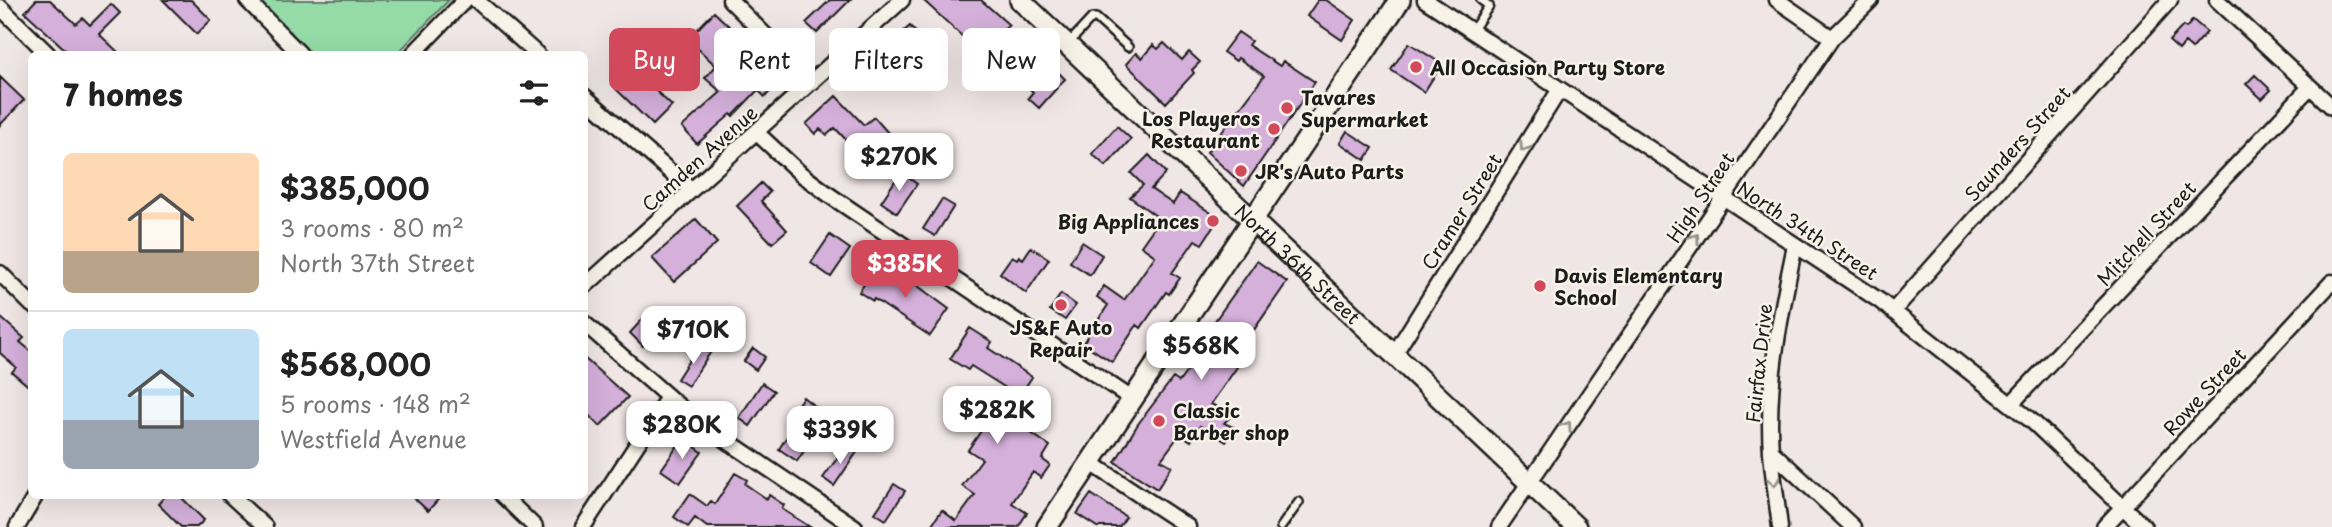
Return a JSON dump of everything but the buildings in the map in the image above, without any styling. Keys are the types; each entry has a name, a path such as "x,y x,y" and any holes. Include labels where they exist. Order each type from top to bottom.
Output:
{"street":[{"path":"247,0 297,51"},
{"path":"416,51 465,0"},
{"path":"476,0 534,51"},
{"path":"730,0 758,28"},
{"name":"Camden Avenue","path":"815,80 902,0"},
{"name":"North 36th Street","path":"1020,0 1576,527"},
{"path":"1047,527 1400,0"},
{"name":"North 34th Street","path":"1425,0 1893,311 2033,422 2144,527"},
{"path":"1776,0 1832,38"},
{"name":"High Street","path":"1499,527 1832,38 1871,0"},
{"name":"Saunders Street","path":"1893,311 2170,0"},
{"path":"2217,0 2332,107"},
{"path":"0,7 45,51"},
{"name":"Mitchell Street","path":"2011,404 2310,87"},
{"name":"Cramer Street","path":"1395,353 1560,89"},
{"name":"Camden Avenue","path":"588,283 803,91"},
{"path":"588,100 691,190"},
{"path":"756,132 801,174 1132,399"},
{"name":"Fairfax Drive","path":"1780,527 1771,451 1771,390 1777,330 1795,245"},
{"path":"0,273 28,301"},
{"name":"Rowe Street","path":"2104,527 2332,282"},
{"path":"588,327 689,415 855,527"},
{"path":"583,527 668,397"},
{"path":"1771,451 1853,527"},
{"path":"1091,463 1188,527"},
{"path":"17,527 34,499"},
{"path":"234,499 265,527"},
{"path":"506,499 535,527"}],"lane":[{"path":"1472,31 1489,6 1481,0"},
{"path":"1067,44 1092,18 1096,18 1128,47"},
{"path":"1281,527 1299,502"}],"green space":[{"path":"255,0 449,0 400,51 306,51"}],"place":[{"name":"All Occasion Party Store","path":"1416,67"},
{"name":"Tavares Supermarket","path":"1287,108"},
{"name":"Los Playeros Restaurant","path":"1274,129"},
{"name":"JR's Auto Parts","path":"1241,171"},
{"name":"Big Appliances","path":"1213,221"},
{"name":"Davis Elementary School","path":"1540,286"},
{"name":"JS&F Auto Repair","path":"1061,305"},
{"name":"Classic Barber shop","path":"1159,421"}]}
